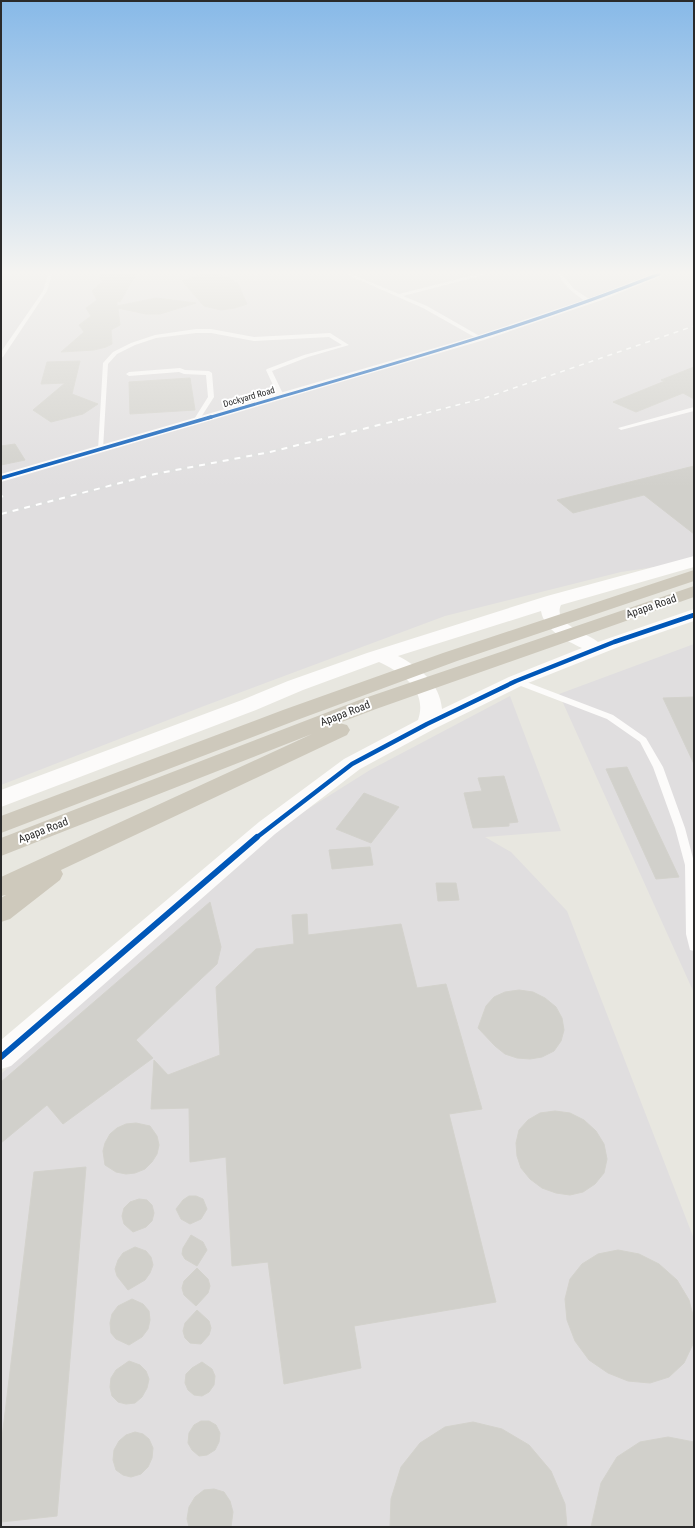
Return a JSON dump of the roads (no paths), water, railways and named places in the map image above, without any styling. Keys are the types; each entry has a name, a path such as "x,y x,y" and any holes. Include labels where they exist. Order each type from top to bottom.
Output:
{"highway":[{"name":"Apapa Road","path":"1,825 290,714 458,655 691,566"},
{"name":"Apapa Road","path":"1,847 362,707 694,591"},
{"path":"1,887 81,852 229,780 486,663"},
{"path":"1,912 81,852"}],"street":[{"name":"Dockyard Road","path":"1,478 455,345"},
{"path":"1,799 250,705 286,688 381,655 554,600 691,566"},
{"path":"554,600 550,609 552,617 560,628 578,639 599,647"},
{"path":"1,1057 267,828 352,764 427,724 516,681 599,647 694,615"},
{"path":"381,655 401,664 428,692 432,707 427,724"}],"lane":[{"path":"1,356 8,345"},
{"path":"100,449 105,364 115,353 130,345"},
{"path":"281,396 269,370 306,356 345,345"},
{"path":"129,374 180,370 184,372 209,373 211,397 196,421"},
{"path":"621,428 694,409"},
{"path":"516,681 610,717 643,740 658,767 682,835 690,865 691,934 694,947"}],"railway":[{"path":"408,418 485,398 638,345"},
{"path":"1,514 155,474 270,452 408,418"}]}
